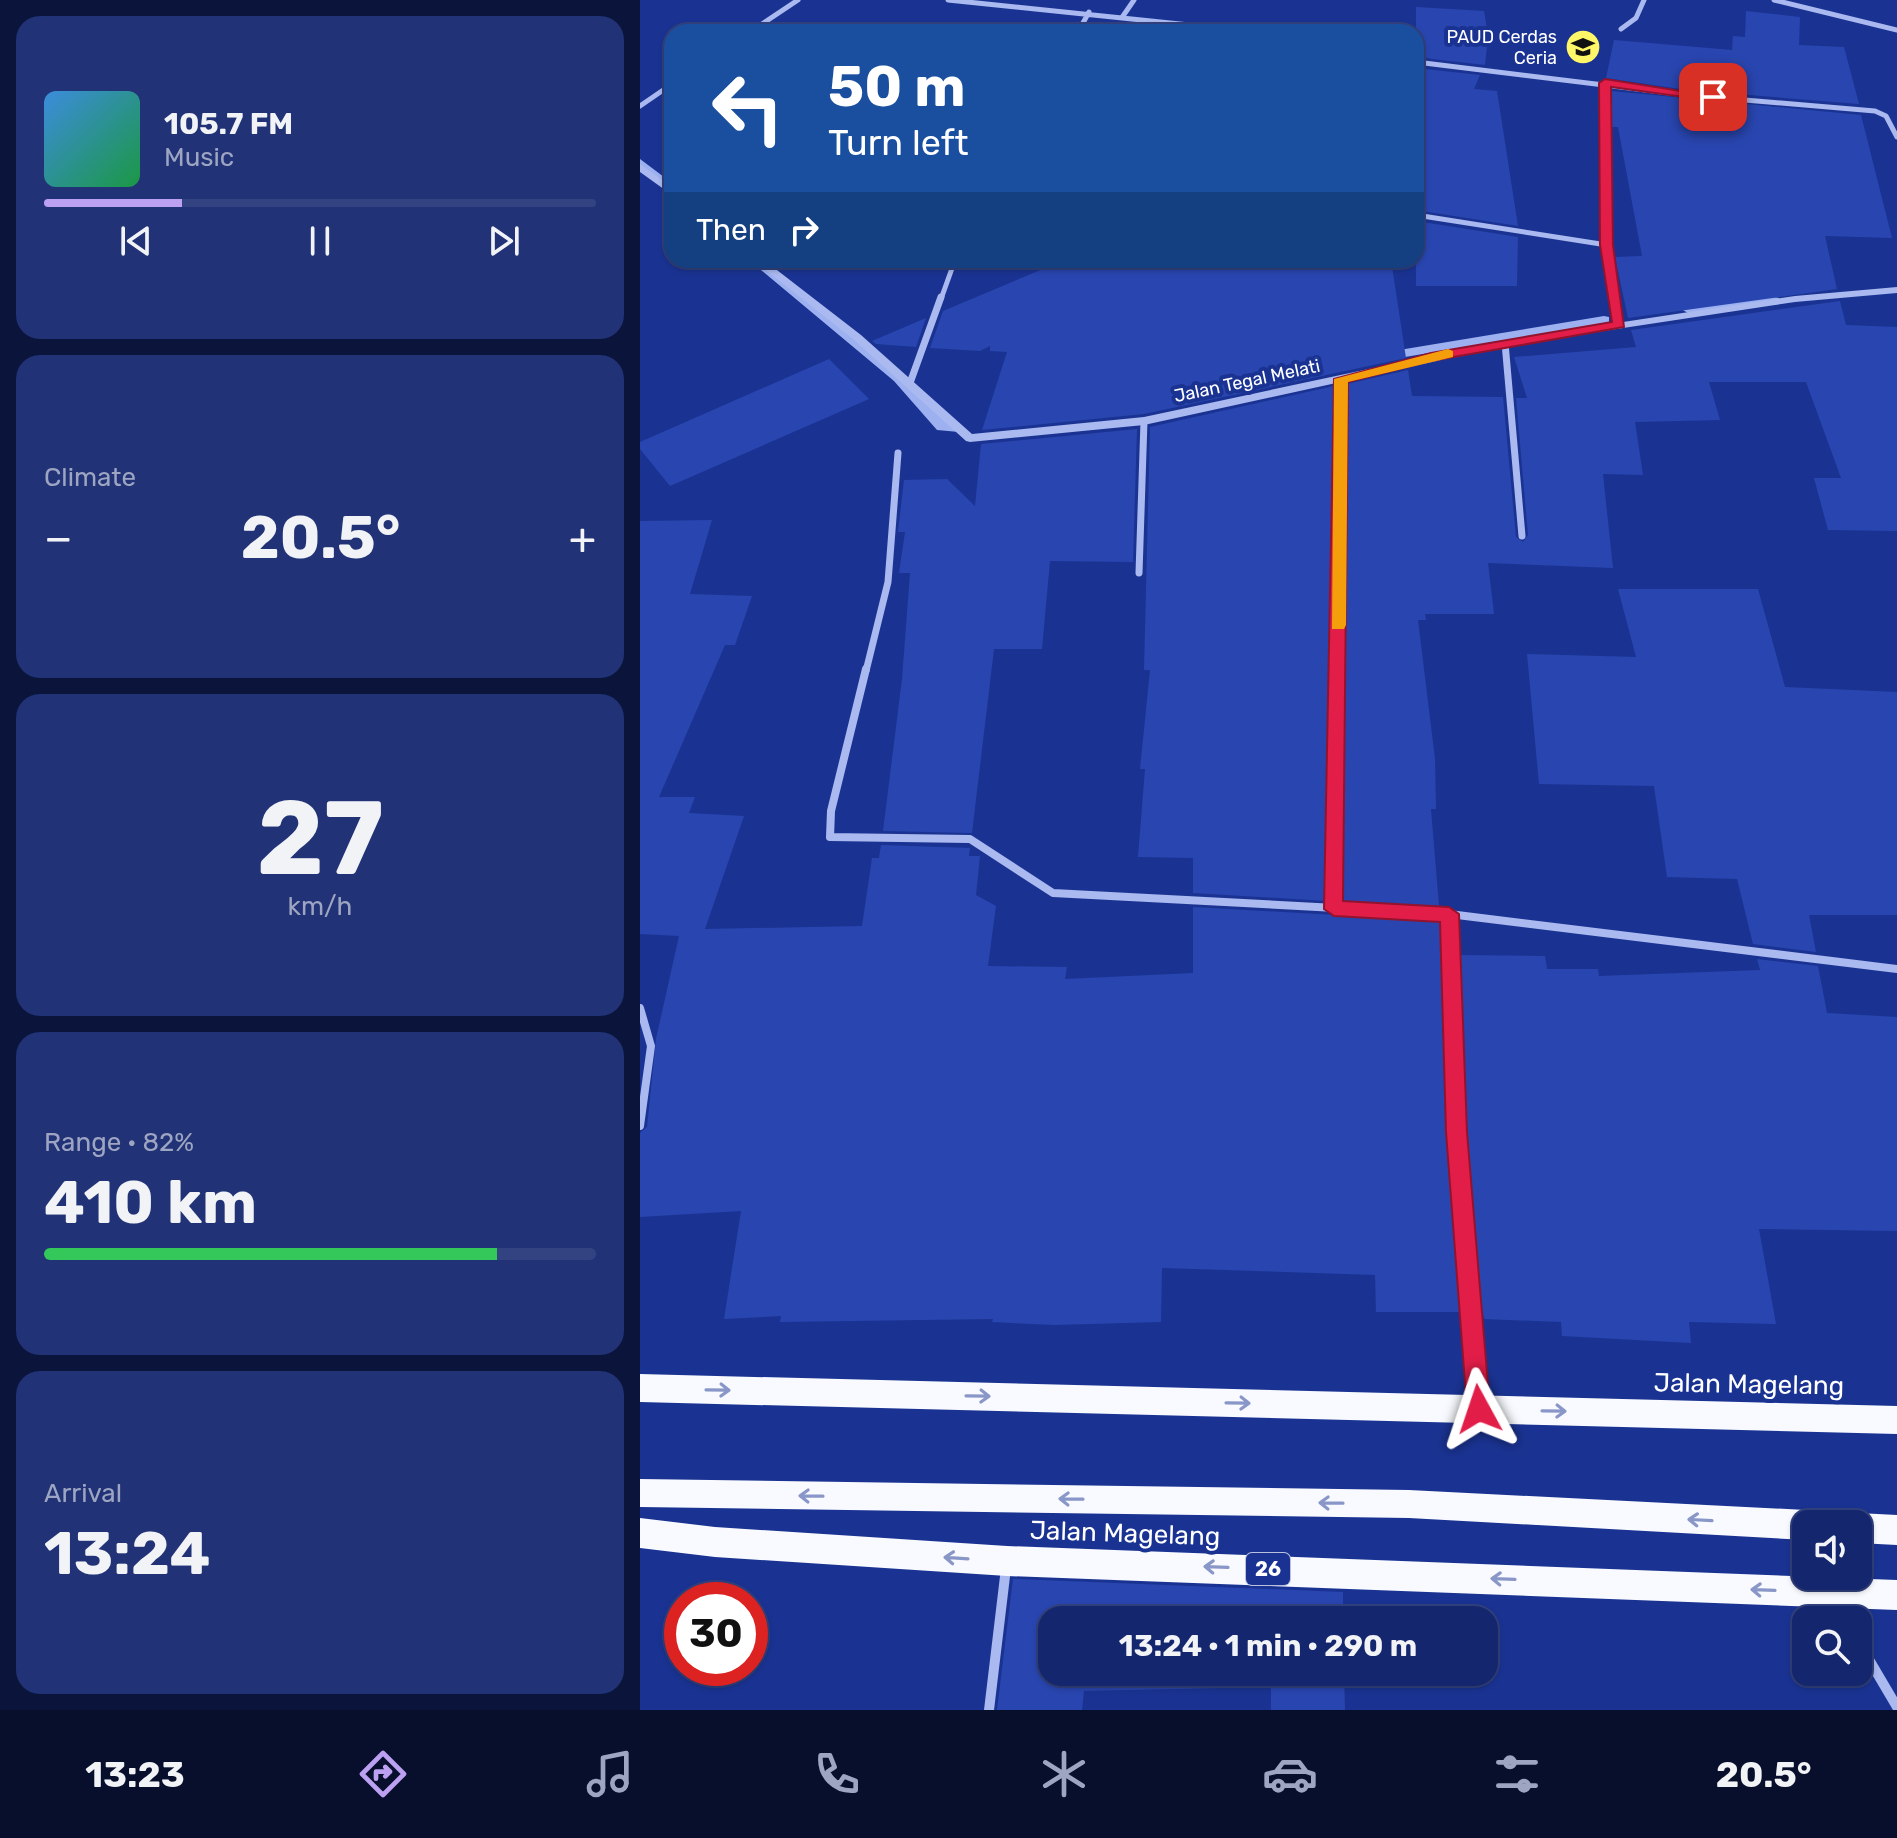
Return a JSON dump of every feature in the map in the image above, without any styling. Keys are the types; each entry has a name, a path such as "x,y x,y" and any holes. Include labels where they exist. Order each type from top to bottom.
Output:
{"highway":[{"name":"Jalan Magelang","path":"640,1388 1897,1420"},
{"path":"640,1493 1409,1504 1792,1524"},
{"path":"1872,1529 1897,1530"},
{"name":"Jalan Magelang","path":"640,1533 715,1542 1792,1609"},
{"name":"Jalan Magelang","path":"1871,1606 1897,1595"}],"street":[{"path":"762,24 798,0"},
{"path":"948,0 1190,24"},
{"path":"1123,16 1134,0"},
{"path":"1621,29 1636,18 1644,0"},
{"path":"1774,0 1897,30"},
{"path":"1082,24 1089,12"},
{"path":"1424,63 1686,95 1875,111 1886,116 1897,137"},
{"path":"1605,83 1607,245 1620,324"},
{"path":"640,106 664,90"},
{"path":"640,167 664,186"},
{"path":"1424,216 1607,245"},
{"name":"Jalan Tegal Melati","path":"768,268 910,383 970,438 1144,421 1505,343 1795,299 1897,290"},
{"path":"910,383 952,268"},
{"path":"1505,343 1522,536"},
{"path":"1334,909 1341,379"},
{"path":"1139,573 1144,421"},
{"path":"898,453 888,582 831,811 830,837 970,839 1053,893 1449,914 1897,969"},
{"path":"1449,914 1456,1132 1479,1409"},
{"path":"640,1008 651,1046 640,1126"},
{"path":"989,1710 1007,1561"},
{"path":"1872,1665 1897,1707"}],"building":[{"path":"1416,7 1484,11 1488,36 1485,65 1424,58 1424,24 1416,24"},
{"path":"1746,11 1800,17 1799,45 1844,47 1859,104 1687,90 1606,78 1614,40 1732,50 1733,36 1745,37"},
{"path":"1424,69 1480,75 1474,89 1497,91 1518,226 1424,211"},
{"path":"1611,91 1861,115 1892,238 1825,236 1837,289 1628,318 1615,257 1642,256 1618,127 1611,127"},
{"path":"1424,222 1518,237 1517,286 1416,286 1416,268 1424,268"},
{"path":"1045,268 1392,268 1406,358 1144,414 982,430 1007,352 990,351 990,346 980,351 930,348 943,311"},
{"path":"1840,301 1846,325 1897,327 1897,531 1828,530 1814,478 1841,478 1806,382 1709,382 1720,420 1635,422 1643,475 1603,474 1613,568 1488,563 1494,614 1425,614 1426,620 1418,620 1435,759 1436,809 1431,809 1439,906 1341,901 1347,384 1408,370 1412,396 1503,397 1516,537 1523,542 1528,535 1516,398 1527,398 1514,357 1636,347 1631,330"},
{"path":"926,318 916,347 876,344 872,341"},
{"path":"829,359 869,399 670,486 640,449 640,442"},
{"path":"1334,386 1327,901 1193,893 1193,858 1138,857 1145,769 1140,769 1150,670 1144,670 1150,427"},
{"path":"1137,429 1133,562 1050,561 1042,649 994,649 972,833 883,831 902,679 910,573 899,573 905,532 898,532 904,480 947,479 975,506 981,444"},
{"path":"712,520 690,594 752,596 735,645 725,645 659,797 695,797 689,813 744,816 705,929 862,926 872,858 879,858 881,845 970,848 969,856 980,856 976,895 996,906 988,966 1067,967 1065,979 1193,973 1193,907 1440,921 1448,1133 1462,1312 1376,1312 1375,1275 1162,1268 1161,1322 1054,1325 992,1322 993,1319 780,1322 781,1316 724,1319 741,1211 640,1217 640,1133 647,1127 656,1039 679,936 640,934 640,521"},
{"path":"1618,589 1758,589 1785,687 1897,692 1897,915 1809,915 1816,952 1753,944 1737,879 1667,877 1654,786 1539,784 1527,654 1636,657"},
{"path":"1457,955 1545,956 1547,969 1598,969 1599,976 1760,970 1757,959 1818,966 1827,1013 1897,1017 1897,1231 1759,1229 1776,1324 1689,1322 1691,1343 1562,1336 1561,1322 1484,1319 1483,1312 1479,1312 1463,1128"},
{"path":"1013,1579 1343,1592 1343,1606 1038,1606 1038,1686 1344,1686 1345,1710 1271,1710 1271,1687 1084,1691 1082,1710 997,1710"}],"waterway":[{"path":"640,163 664,182"},
{"path":"765,268 899,378 942,427 954,429"},
{"path":"1688,309 1774,301"},
{"path":"1381,357 1604,320"}],"slow traffic":[{"path":"1338,625 1341,379 1448,354"}],"place":[{"name":"PAUD Cerdas Ceria","path":"1583,47"}],"route":[{"path":"1479,1409 1456,1132 1449,914 1334,909 1341,379 1431,357 1620,324 1607,245 1605,83 1713,97"}]}
